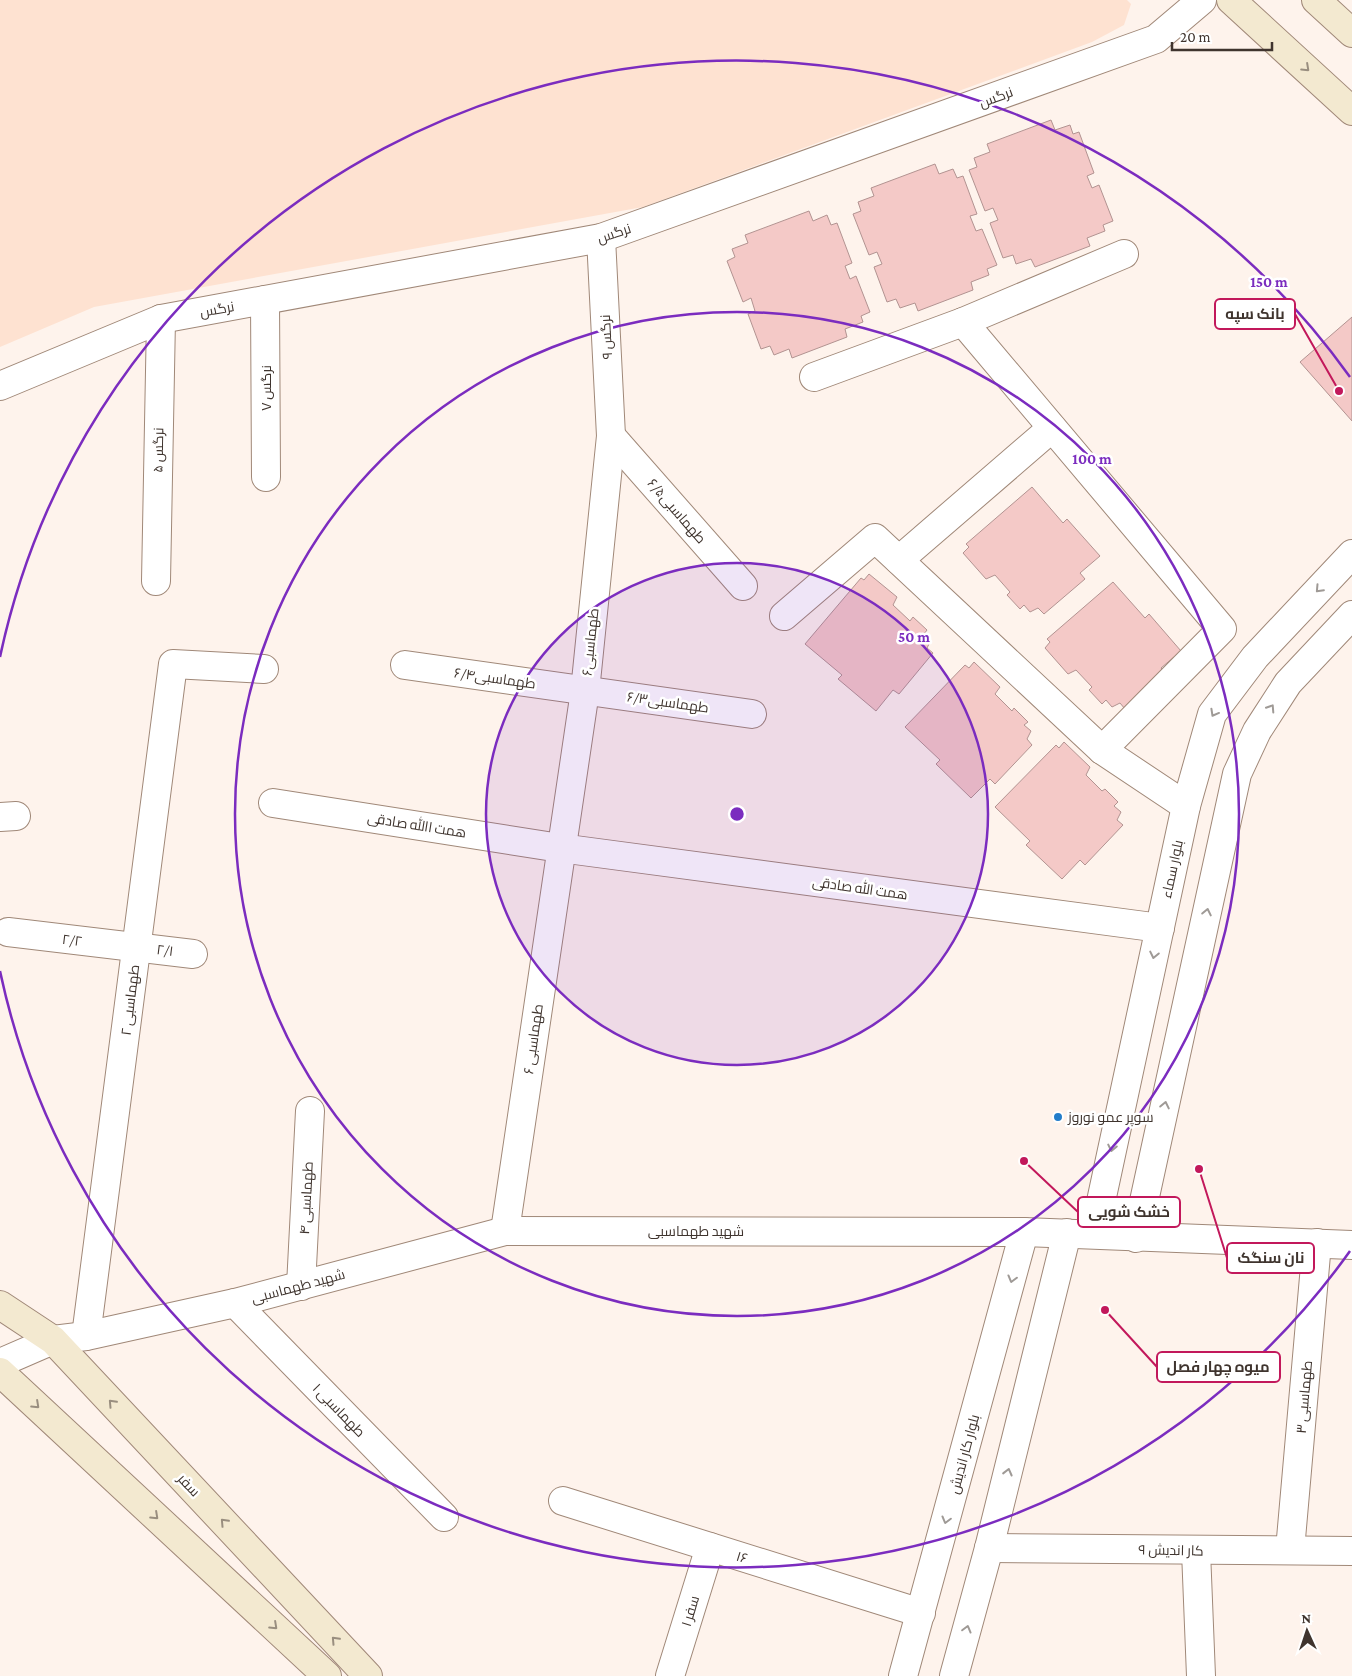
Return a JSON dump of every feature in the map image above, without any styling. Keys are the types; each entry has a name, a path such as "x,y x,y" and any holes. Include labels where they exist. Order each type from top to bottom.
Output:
{"main road":[{"path":"1231,0 1352,111"},
{"path":"1316,0 1352,33"},
{"name":"سفر","path":"0,1305 53,1340 368,1676"},
{"path":"0,1372 324,1675"}],"street":[{"name":"نرگس","path":"0,386 161,319 601,238 1156,39 1202,0"},
{"name":"۹ نرگس","path":"601,238 611,436"},
{"path":"814,377 963,322 1124,254"},
{"name":"۷ نرگس","path":"265,300 266,476"},
{"name":"۵ نرگس","path":"156,581 161,319"},
{"path":"963,322 1222,629 1102,750"},
{"path":"899,560 1052,428"},
{"name":"۶/۵طهماسبی","path":"611,436 743,586"},
{"name":"۶طهماسبی","path":"560,848 585,691 611,436"},
{"path":"784,616 875,538 1102,750 1186,806"},
{"name":"بلوار سماء","path":"1094,1234 1186,806 1212,714 1255,657 1352,554"},
{"path":"1136,1238 1238,774 1257,731 1288,683 1352,615"},
{"name":"۲ طهماسبی","path":"86,1336 173,664 264,669"},
{"name":"۶/۴طهماسبی","path":"405,665 585,691"},
{"name":"۶/۳طهماسبی","path":"585,691 752,714"},
{"name":"همت االله صادقی","path":"273,803 560,848"},
{"name":"همت الله صادقی","path":"560,848 1160,928"},
{"name":"۶ طهماسبی","path":"505,1230 560,848"},
{"name":"۲/۲","path":"8,932 136,947"},
{"name":"۲/۱","path":"136,947 193,954"},
{"name":"۴ طهماسبی","path":"301,1286 310,1111"},
{"name":"شهید طهماسبی","path":"0,1363 53,1340 86,1336 234,1303 505,1230 1024,1232 1094,1234 1136,1238 1352,1245"},
{"name":"بلوار کار اندیش","path":"903,1676 1024,1232"},
{"path":"954,1676 989,1548 1067,1233"},
{"name":"۳ طهماسبی","path":"1290,1550 1317,1243"},
{"name":"۱ طهماسبی","path":"234,1303 444,1517"},
{"name":"۱۶","path":"563,1501 921,1613"},
{"name":"۱ سفر","path":"670,1676 710,1546"},
{"name":"۹ کار اندیش","path":"989,1548 1352,1551"},
{"path":"1196,1550 1201,1676"}],"shaded area":[{"path":"0,0 1127,0 1131,4 1124,25 1092,42 643,207 94,307 0,347"}],"building":[{"path":"1051,120 1055,130 1070,125 1073,134 1079,132 1094,173 1087,176 1092,188 1099,185 1113,221 1103,225 1105,231 1087,238 1090,246 1035,267 1031,259 1016,264 1013,255 1003,258 990,223 998,220 993,208 985,211 969,170 977,167 974,158 990,152 987,144"},
{"path":"935,164 939,174 953,169 957,178 963,176 977,214 970,216 976,231 982,229 997,265 987,269 989,275 971,282 973,290 918,311 915,303 900,308 896,299 887,302 874,267 882,264 877,252 869,255 853,214 861,211 858,202 874,196 871,188"},
{"path":"809,211 813,221 827,215 831,225 837,223 852,263 845,266 850,279 856,276 870,312 861,316 863,322 845,329 847,337 792,358 789,349 774,355 770,346 761,349 748,314 755,311 751,298 743,302 727,261 735,257 732,249 748,243 745,235"},
{"path":"1352,317 1352,421 1300,362"},
{"path":"1032,487 1063,523 1067,519 1100,556 1080,573 1085,579 1044,614 1038,608 1030,612 1024,605 1020,609 1007,595 1010,592 995,575 986,579 963,553 969,547 966,544"},
{"path":"869,574 897,597 893,605 910,621 913,617 927,630 924,634 931,640 927,648 933,653 899,694 893,690 876,711 838,679 842,675 805,644 861,578 864,580"},
{"path":"1113,582 1145,618 1149,614 1181,651 1161,668 1166,674 1125,709 1120,703 1112,707 1106,700 1102,704 1089,690 1092,687 1076,670 1068,674 1045,648 1050,642 1047,639"},
{"path":"974,662 1000,687 995,694 1012,711 1014,708 1028,722 1024,725 1031,731 1027,739 1032,745 995,784 990,779 971,798 936,764 940,760 905,727 965,665 969,668"},
{"path":"1064,742 1090,767 1086,775 1102,791 1105,789 1118,802 1114,806 1121,812 1117,820 1123,825 1085,865 1080,860 1062,879 1026,845 1030,841 995,807 1056,745 1059,748"}],"place":[{"name":"بانک سپه","path":"1339,391"},
{"name":"سوپر عمو نوروز","path":"1058,1117"},
{"name":"خشک شویی","path":"1024,1161"},
{"name":"نان سنگک","path":"1199,1169"},
{"name":"میوه چهار فصل","path":"1105,1310"}]}
